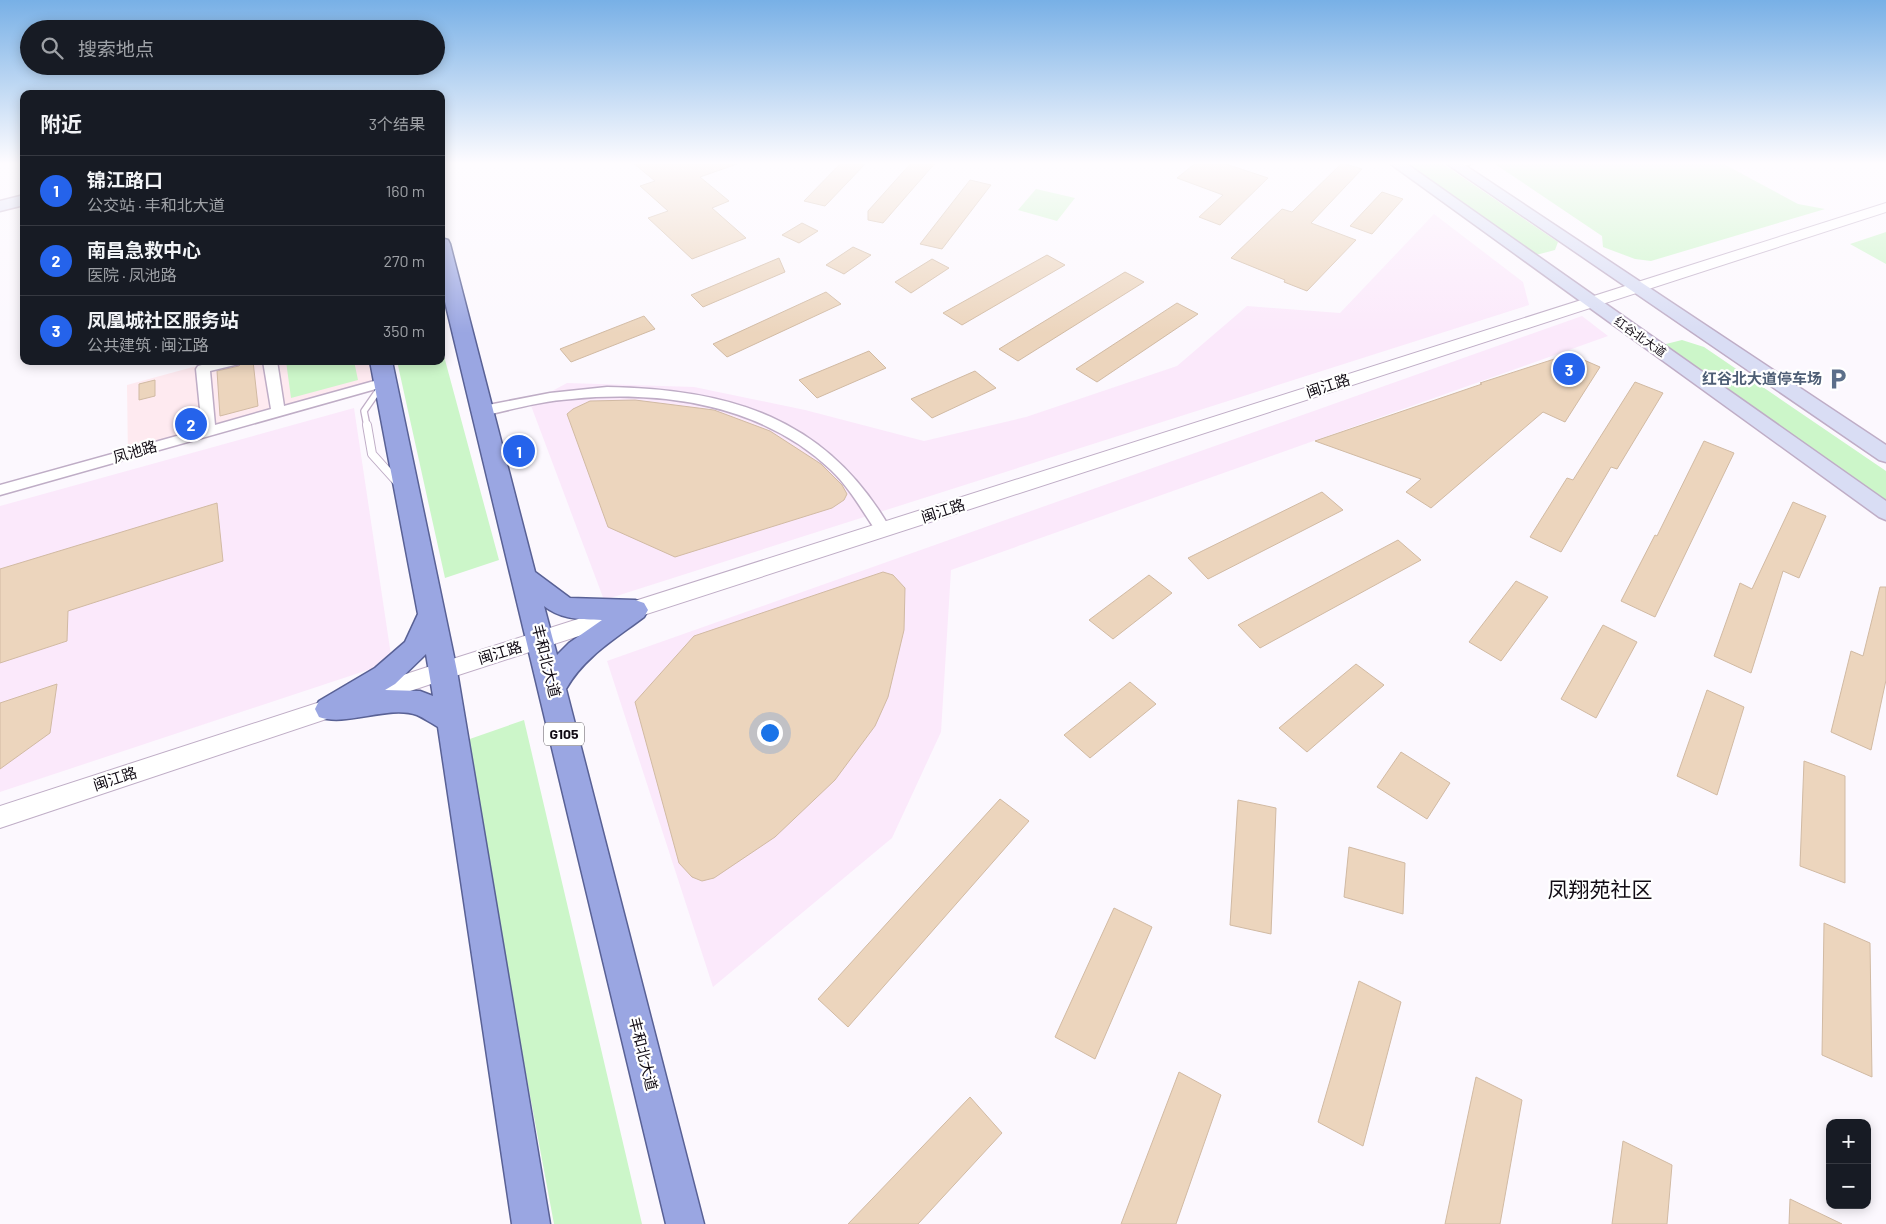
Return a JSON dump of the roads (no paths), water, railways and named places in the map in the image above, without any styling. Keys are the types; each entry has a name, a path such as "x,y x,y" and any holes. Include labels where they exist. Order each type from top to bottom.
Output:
{"highway":[{"name":"丰和北大道","path":"445,260 685,1224"},
{"path":"383,371 443,671 531,1224"},
{"path":"525,578 564,607 578,610 635,610"},
{"path":"552,687 566,664 579,651 635,610"},
{"path":"329,709 385,676 415,649 432,613"},
{"path":"329,709 390,701 420,703 451,720"}],"main road":[{"name":"红谷北大道","path":"1475,219 1886,512"},
{"path":"1539,219 1886,455"}],"street":[{"name":"闽江路","path":"0,817 443,671 1848,219"},
{"path":"209,431 203,369 218,365"},
{"path":"271,365 278,411"},
{"name":"凤池路","path":"0,490 278,411 383,371"},
{"path":"483,411 571,394 617,391 664,393 704,400 786,429 813,447 836,466 883,530"}],"place":[{"name":"凤凰城社区服务站","path":"1569,369"},
{"name":"红谷北大道停车场","path":"1838,379"},
{"name":"南昌急救中心","path":"191,424"},
{"name":"锦江路口","path":"519,451"}],"district":[{"name":"凤翔苑社区","path":"1600,890"}]}
